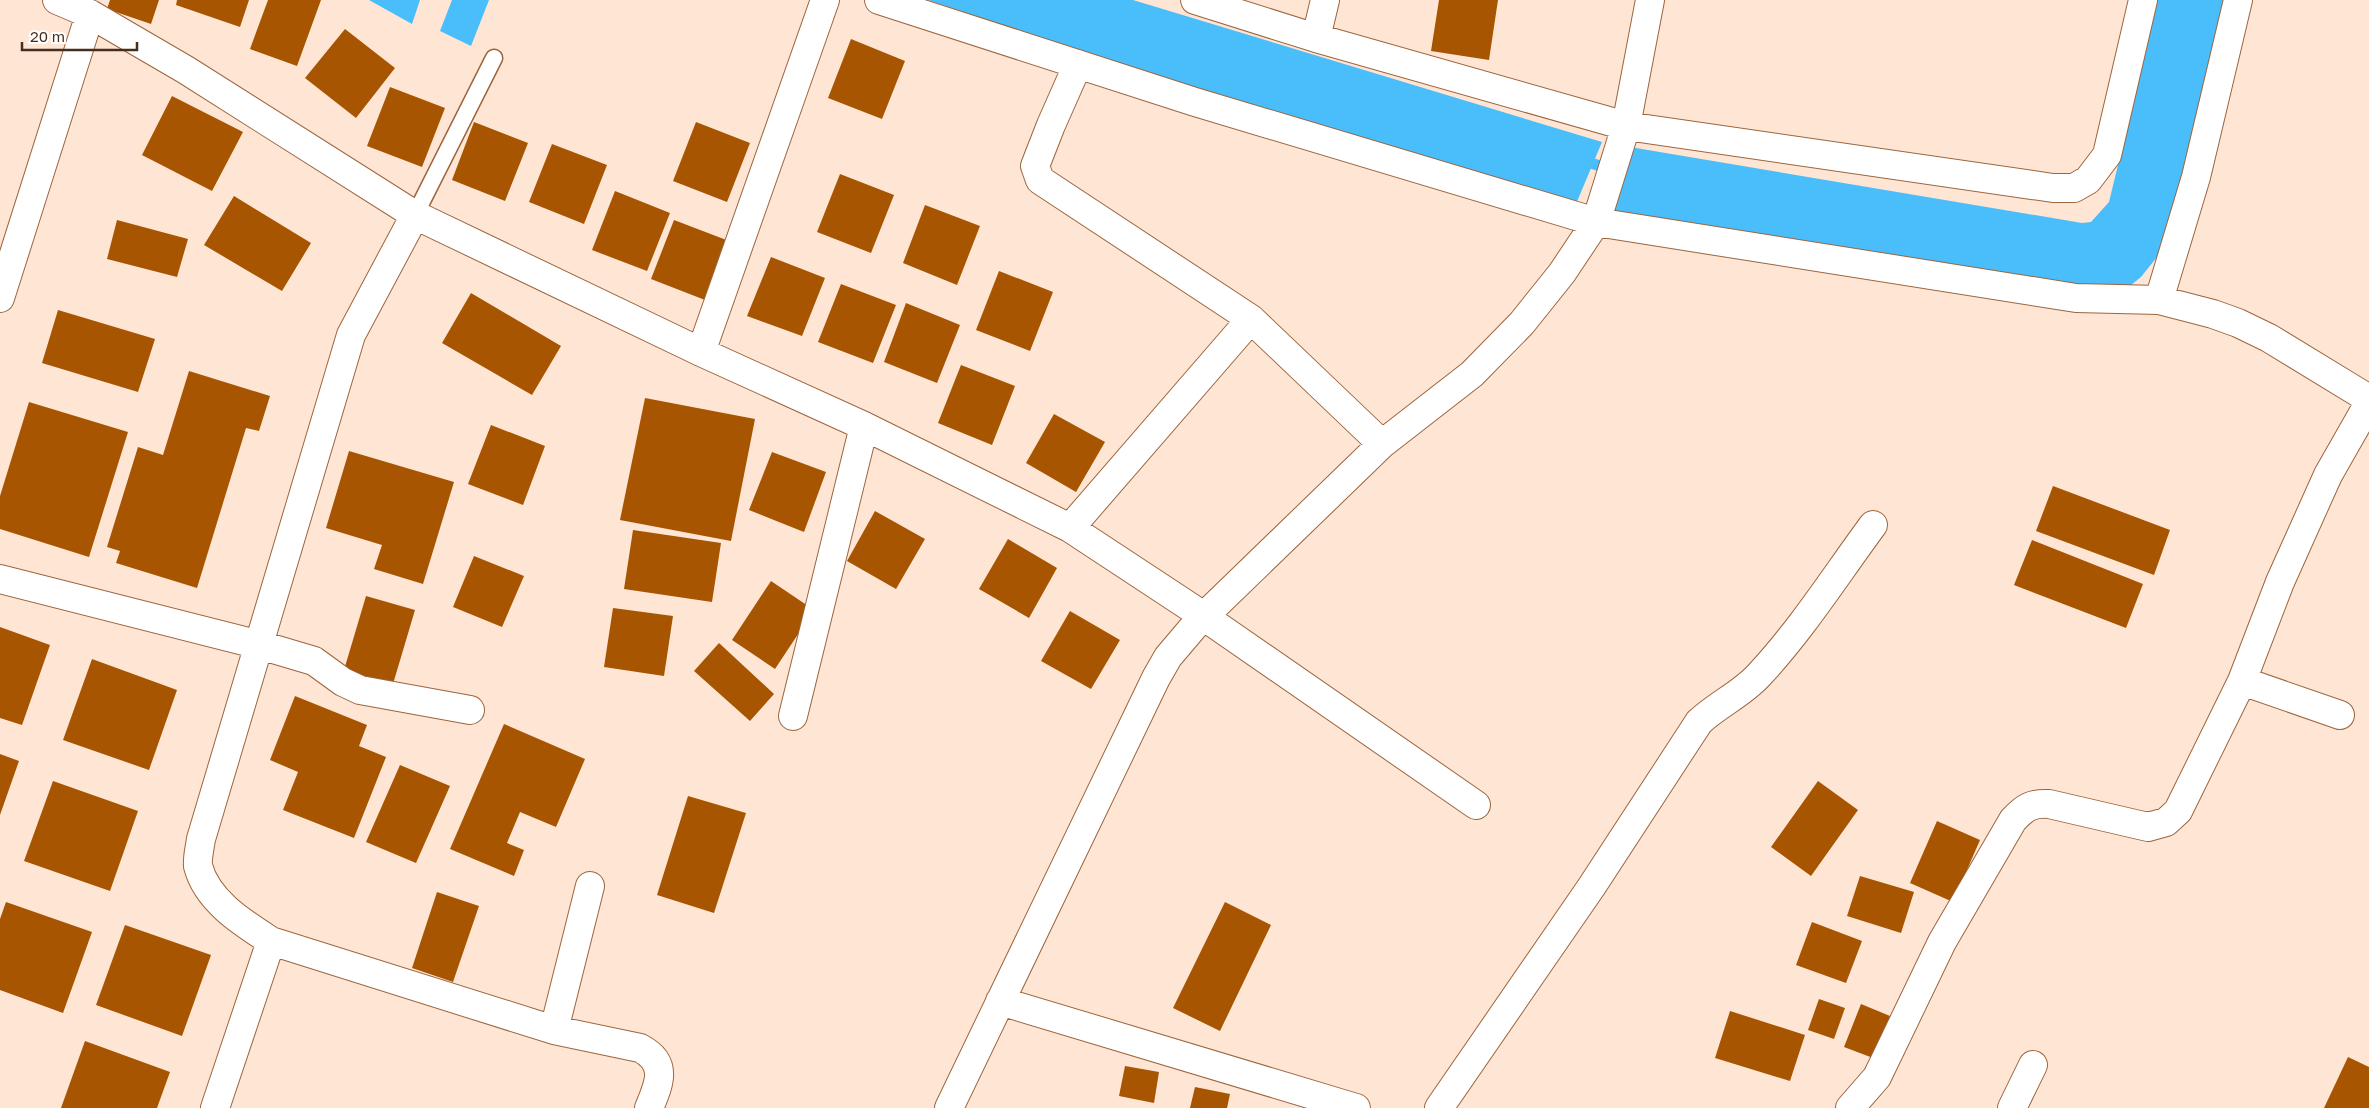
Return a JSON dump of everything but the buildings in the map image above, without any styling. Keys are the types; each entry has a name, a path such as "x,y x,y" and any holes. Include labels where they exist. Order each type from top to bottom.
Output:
{"street":[{"path":"57,0 90,14 186,70 415,215 701,352 864,426 1070,528 1204,616 1476,805"},
{"path":"701,352 825,0"},
{"path":"879,0 1195,102 1599,213 2076,298 2159,300 2238,323 2270,338 2369,401 2328,475 2303,529 2242,680 2178,811 2166,822 2148,827 2050,804 2034,803 2018,814 1942,942 1877,1077 1850,1108"},
{"path":"1194,0 1624,132 2053,188 2074,188 2088,180 2107,155 2143,0"},
{"path":"1316,38 1325,0"},
{"path":"949,1108 1156,678 1168,657 1204,616 1382,444 1472,374 1522,323 1562,273 1599,213 1624,132 1650,0"},
{"path":"2159,300 2196,176 2238,0"},
{"path":"0,298 90,14"},
{"path":"1078,64 1050,125 1035,166 1040,180 1251,319 1382,444"},
{"path":"415,215 351,335 201,839 198,865 209,890 228,910 271,941 554,1030 640,1048 652,1054 660,1067 658,1086 648,1108"},
{"path":"1070,528 1251,319"},
{"path":"793,716 864,426"},
{"path":"1439,1108 1592,886 1699,722 1714,708 1745,689 1780,651 1873,525"},
{"path":"0,579 260,645 314,661 343,682 360,690 470,710"},
{"path":"2242,680 2340,715"},
{"path":"554,1030 590,886"},
{"path":"215,1108 271,941"},
{"path":"1000,1001 1356,1108"},
{"path":"2012,1108 2033,1065"}],"lane":[{"path":"415,215 494,58"}],"water":[{"path":"369,0 420,0 412,24"},
{"path":"452,0 489,0 471,46 440,31"},
{"path":"928,0 1133,0 1602,142 1576,204 1208,94"},
{"path":"2158,0 2229,0 2165,247 2141,277 2125,290 2096,298 1609,210 1630,147 2082,223 2091,222 2109,202"}],"waterway":[{"path":"1578,159 1613,170"}]}
